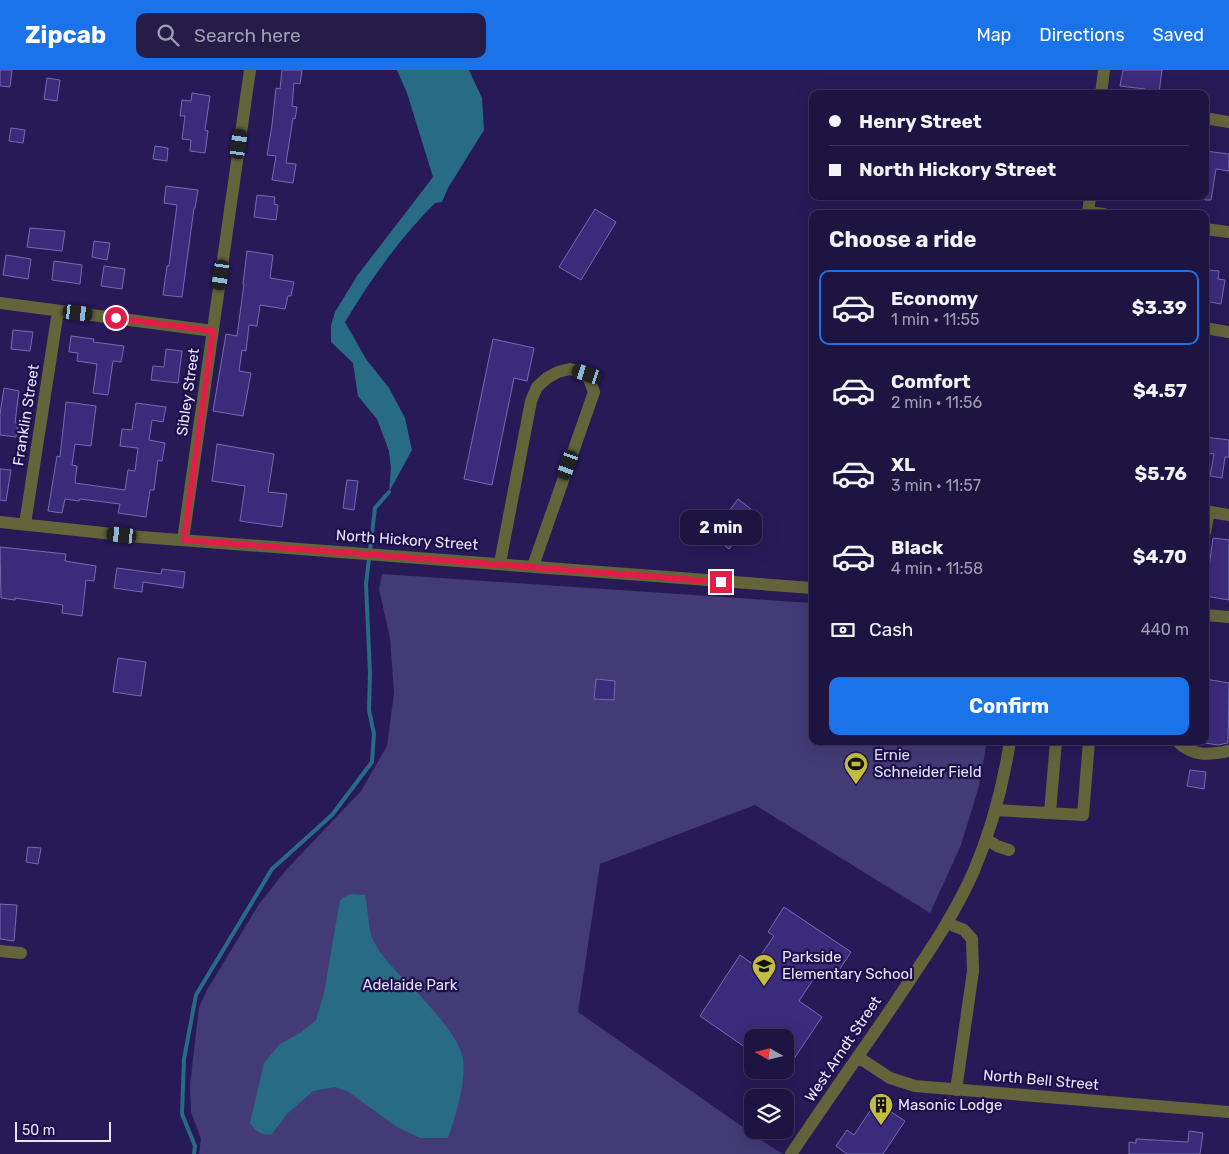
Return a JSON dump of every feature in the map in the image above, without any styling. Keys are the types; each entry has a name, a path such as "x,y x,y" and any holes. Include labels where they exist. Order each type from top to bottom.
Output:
{"street":[{"name":"Sibley Street","path":"184,540 250,70"},
{"path":"1102,90 1104,70"},
{"path":"1209,119 1229,122"},
{"path":"1209,229 1229,232"},
{"path":"0,303 213,331"},
{"name":"Franklin Street","path":"25,524 58,311"},
{"path":"1209,329 1229,332"},
{"path":"500,564 531,401 537,387 547,378 570,368 587,374 594,392 532,566"},
{"path":"1209,511 1229,515"},
{"name":"North Hickory Street","path":"0,522 184,540 387,554 809,588"},
{"path":"1209,615 1229,617"},
{"name":"West Arndt Street","path":"791,1154 948,923 973,872 986,839 1005,771 1009,745"},
{"path":"1050,813 1056,745"},
{"path":"995,810 1084,815 1089,745"},
{"path":"1182,745 1187,749 1205,755 1229,751"},
{"path":"986,839 997,846 1009,850"},
{"path":"948,923 964,930 972,938 973,971 956,1090"},
{"path":"0,951 20,953"},
{"name":"North Bell Street","path":"858,1057 898,1082 915,1086 1229,1112"}],"green space":[{"name":"Adelaide Park","path":"382,574 809,603 809,745 986,745 979,786 961,845 930,913 755,805 600,864 578,1012 744,1128 744,1139 760,1139 783,1154 199,1154 201,1139 191,1112 190,1085 199,1007 207,990 259,904 286,870 361,791 387,746 394,693 390,638 379,589"}],"water":[{"path":"397,70 469,70 482,98 484,130 448,188 442,202 435,203 398,245 375,275 345,322 366,359 389,388 405,418 412,450 389,492 391,468 389,451 377,419 358,396 353,363 331,342 331,326 335,312 357,276 433,177 407,93"},
{"path":"350,894 365,895 370,930 377,947 441,1020 456,1040 463,1059 464,1069 462,1089 448,1138 420,1138 397,1127 347,1091 335,1087 313,1091 287,1114 272,1134 259,1132 250,1123 264,1063 280,1044 300,1033 316,1020 324,993 340,900"}],"building":[{"path":"0,70 12,70 10,87 0,86"},
{"path":"282,70 302,70 300,84 294,83 292,106 297,107 295,119 293,118 286,163 296,164 293,183 272,180 276,156 267,155 276,88 280,89"},
{"path":"1123,70 1162,70 1159,90 1120,86"},
{"path":"47,78 60,80 57,101 44,99"},
{"path":"192,93 210,96 205,130 208,131 205,153 190,151 191,140 182,139 185,116 180,116 182,100 191,101"},
{"path":"11,128 25,130 23,143 9,141"},
{"path":"155,146 168,148 167,161 153,159"},
{"path":"1209,152 1229,154 1229,171 1216,169 1211,200 1209,200"},
{"path":"166,186 198,190 182,297 163,295 177,205 164,203"},
{"path":"257,195 275,197 274,204 278,205 276,220 254,217"},
{"path":"595,209 616,222 581,280 559,267"},
{"path":"30,228 65,231 62,251 27,247"},
{"path":"94,241 110,243 107,260 92,257"},
{"path":"247,251 273,255 270,278 294,282 291,296 288,296 285,309 260,305 257,326 249,325 246,351 242,350 239,371 251,373 243,416 213,411 226,334 237,336"},
{"path":"6,255 31,259 28,279 3,275"},
{"path":"54,261 82,265 80,284 52,280"},
{"path":"104,266 125,269 122,289 101,286"},
{"path":"1209,270 1219,271 1218,279 1225,280 1221,304 1209,302"},
{"path":"13,330 33,332 30,351 11,349"},
{"path":"71,336 94,339 93,342 124,346 121,362 113,361 108,395 93,393 97,364 77,361 78,353 69,352"},
{"path":"493,339 534,348 527,381 514,378 492,485 464,479"},
{"path":"166,349 182,351 178,383 151,380 153,366 164,367"},
{"path":"4,388 19,391 15,423 18,423 16,437 0,435 0,414"},
{"path":"66,402 96,406 91,446 75,444 72,465 77,466 75,483 125,490 128,470 135,471 138,448 120,446 122,429 132,430 136,403 166,407 163,422 152,420 149,440 165,443 162,461 158,460 154,490 150,490 146,517 118,513 120,504 80,499 79,501 65,499 62,513 48,511 57,456 60,457"},
{"path":"1209,438 1229,440 1229,457 1225,457 1222,478 1210,476 1214,454 1209,453"},
{"path":"217,444 274,454 268,492 287,494 282,527 240,521 245,486 212,481"},
{"path":"0,469 11,470 6,501 0,500"},
{"path":"347,480 358,481 354,510 343,508"},
{"path":"738,499 756,513 729,549 711,535"},
{"path":"1213,538 1229,540 1229,600 1209,597 1209,567"},
{"path":"0,547 66,554 65,561 96,566 94,581 86,580 82,616 62,613 63,605 15,598 15,600 1,598"},
{"path":"117,568 161,574 162,569 185,572 183,588 143,582 142,592 114,588"},
{"path":"118,658 146,662 141,696 113,692"},
{"path":"596,679 615,681 614,700 594,699"},
{"path":"1209,680 1229,683 1228,743 1218,745 1209,744"},
{"path":"1190,770 1206,772 1204,789 1187,786"},
{"path":"28,847 41,848 38,864 26,862"},
{"path":"0,904 17,905 14,941 0,939"},
{"name":"Parkside Elementary School","path":"784,907 851,952 834,978 820,969 799,1001 822,1017 794,1059 794,1029 744,1029 744,1046 700,1016 740,955 754,965 774,936 768,932"},
{"name":"Masonic Lodge","path":"876,1102 905,1121 883,1154 847,1154 836,1146 847,1130 854,1135"},
{"path":"1189,1131 1203,1133 1200,1154 1129,1154 1129,1142 1136,1143 1136,1139 1188,1142"}],"waterway":[{"path":"194,1154 195,1146 182,1114 184,1059 196,995 272,869 332,815 372,762 374,734 369,710 370,673 366,584 375,508 389,492"}],"place":[{"name":"Ernie Schneider Field","path":"856,785"},
{"name":"Parkside Elementary School","path":"764,987"},
{"name":"Masonic Lodge","path":"881,1126"}],"route":[{"path":"116,318 213,331 184,540 387,554 721,582"}]}
